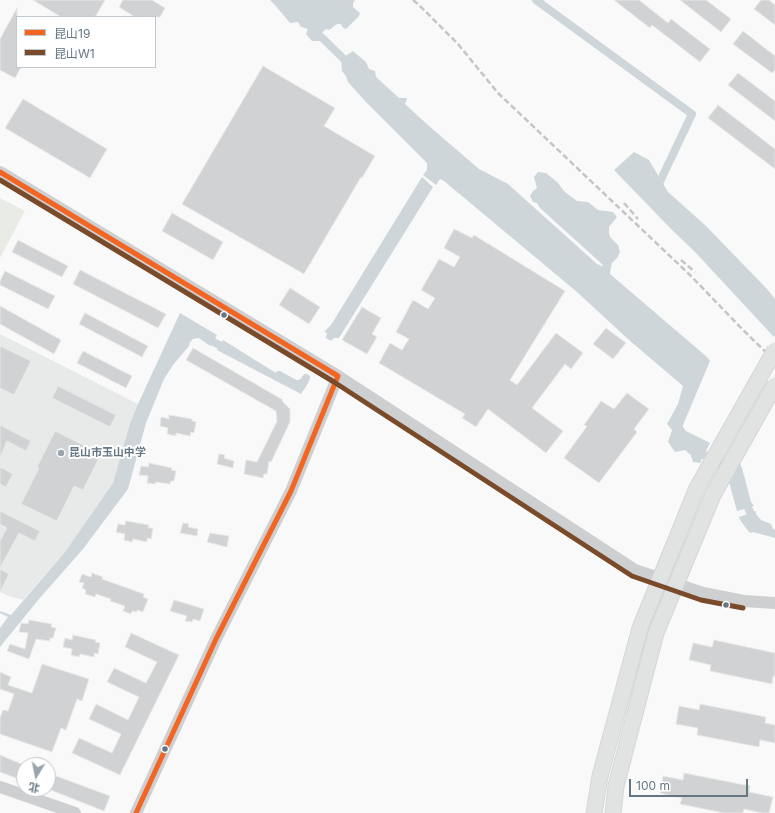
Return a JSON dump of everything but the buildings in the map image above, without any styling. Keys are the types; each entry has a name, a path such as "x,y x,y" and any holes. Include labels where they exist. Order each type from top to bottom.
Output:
{"main road":[{"path":"594,813 600,776 640,628 697,488 775,350"},
{"path":"613,813 616,786 656,633 713,495 775,385"}],"street":[{"path":"0,172 338,376 635,570 703,593 744,601 775,603"},
{"path":"136,813 216,639 291,491 338,376"},
{"path":"0,787 75,813"}],"shaded area":[{"path":"270,0 355,0 353,7 360,13 359,16 346,29 342,27 341,24 337,24 329,30 326,29 319,35 323,39 319,41 312,41 306,34 308,29 301,27 298,22 290,23"},
{"path":"353,51 366,62 369,69 375,71 376,77 399,98 407,98 405,104 429,126 479,169 508,184 597,264 602,266 603,265 540,208 537,203 533,202 530,196 537,188 534,177 538,172 546,173 557,182 565,192 577,201 588,202 598,210 613,212 617,217 609,227 609,234 618,245 620,252 612,263 610,274 710,361 683,425 686,431 710,443 700,463 693,462 691,455 685,450 675,452 668,442 672,430 667,424 678,404 683,386 629,340 577,292 444,181 440,179 436,185 423,175 427,170 427,163 348,82 342,71 341,59"},
{"path":"634,152 649,160 668,192 705,225 775,299 774,337 695,252 614,170"},
{"path":"422,177 433,187 339,338 334,338 331,341 326,338 327,333 324,332 331,325"},
{"path":"0,198 25,211 0,258"},
{"path":"180,313 217,335 211,346 202,339 193,339 173,365 164,379 146,423 128,489 83,549 39,599 0,647 0,628 8,617 0,613 0,611 11,615 65,552 113,483 130,423"},
{"name":"昆山市玉山中学","path":"0,334 138,404 130,423 113,483 65,552 23,600 0,592"},
{"path":"223,340 292,383 300,379 307,384 301,394 217,350"},
{"path":"738,459 742,468 751,502 754,506 737,511 729,482"},
{"path":"756,511 756,514 761,520 771,524 775,530 775,538 749,532 740,520 739,517"}],"waterway":[{"path":"536,0 692,114 656,190"},
{"path":"311,27 350,65"},
{"path":"204,337 229,350"},
{"path":"279,375 301,387 306,378"},
{"path":"695,449 729,470"},
{"path":"744,499 755,523"}],"railway":[{"path":"413,0 458,44 498,93 691,276 775,361"},
{"path":"624,203 638,219"},
{"path":"681,260 695,272"}],"transit line":[{"name":"昆山19","path":"0,172 338,376"},
{"name":"昆山W1","path":"0,180 334,382 632,576 701,600 743,608"},
{"name":"昆山19","path":"136,813 216,639 291,491 338,376"}],"place":[{"name":"昆山市玉山中学","path":"61,453"}]}
